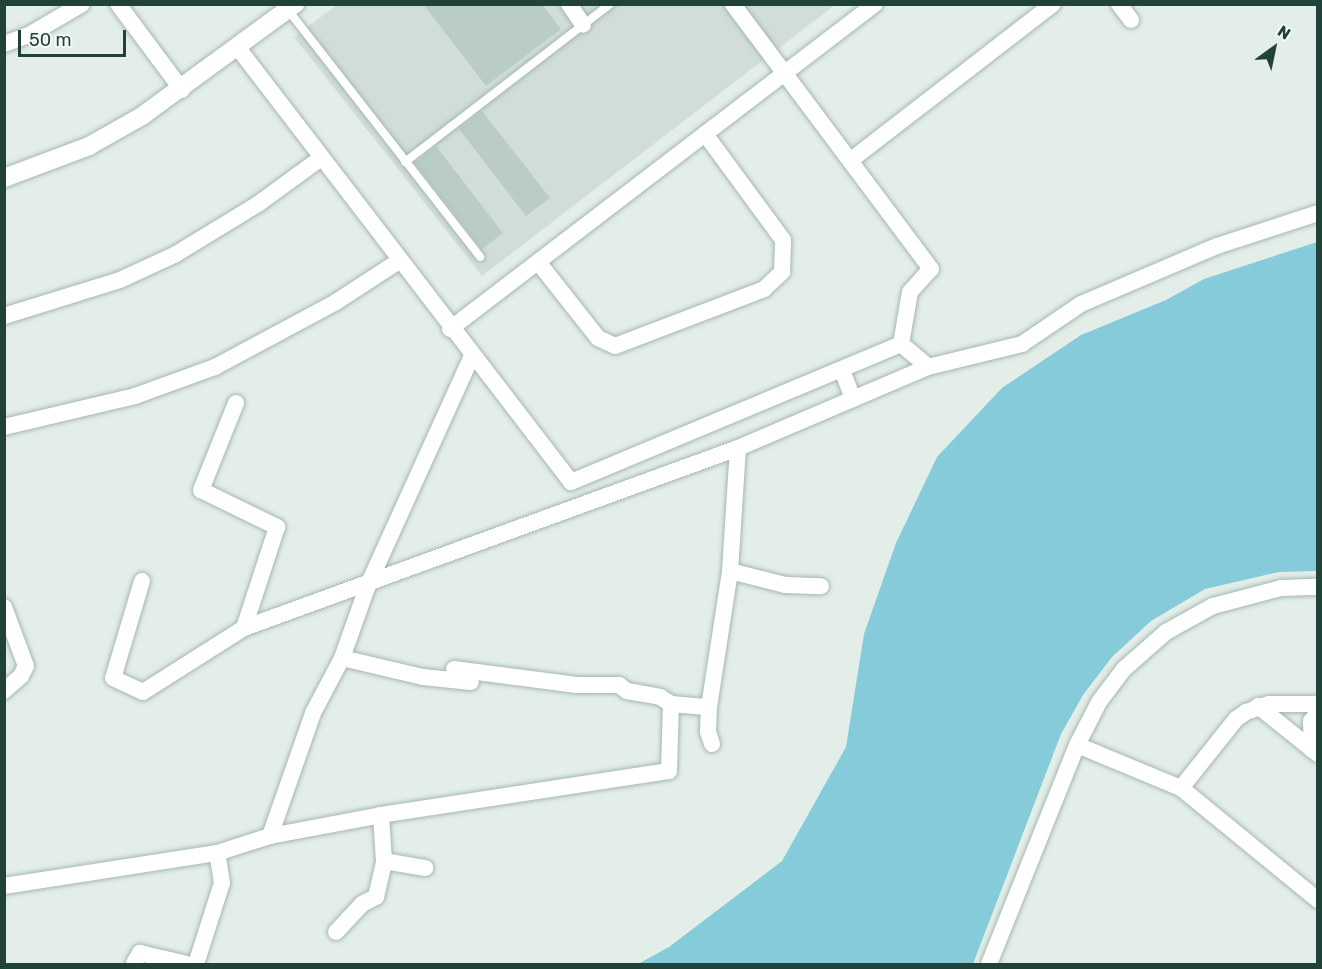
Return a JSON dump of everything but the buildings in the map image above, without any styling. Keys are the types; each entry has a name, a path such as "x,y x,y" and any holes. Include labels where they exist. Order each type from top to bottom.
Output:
{"street":[{"path":"4,44 29,35 82,4"},
{"path":"118,4 182,90"},
{"path":"569,4 583,25"},
{"path":"733,4 852,160 931,269 910,292 901,344"},
{"path":"450,328 875,4"},
{"path":"852,160 1053,4"},
{"path":"1119,4 1131,20"},
{"path":"4,178 89,146 182,90 291,7"},
{"path":"238,48 472,357 571,482 569,507"},
{"path":"538,262 598,338 615,346 764,289 782,272 783,240 705,134"},
{"path":"4,316 120,280 176,254 258,204 321,158"},
{"path":"142,581 113,678 143,692 244,628 368,585 569,507 738,448 928,367 1022,344 1081,304 1217,246 1317,213"},
{"path":"4,426 135,396 215,367 327,307 399,261"},
{"path":"901,344 928,367"},
{"path":"571,482 901,344"},
{"path":"270,836 314,713 342,658 368,585 472,357"},
{"path":"842,370 853,399"},
{"path":"236,403 201,490 241,513 277,527 244,628"},
{"path":"712,744 708,732 709,707 730,571 738,448"},
{"path":"730,571 785,585 821,586"},
{"path":"989,964 1077,746 1099,702 1124,669 1166,632 1213,606 1281,588 1317,587"},
{"path":"4,607 26,666 21,676 4,691"},
{"path":"342,658 423,677 508,686"},
{"path":"454,669 577,685 619,685 627,691 660,697 671,704 709,707"},
{"path":"4,886 217,853 270,836 381,815 669,771 671,704"},
{"path":"1181,788 1236,718 1258,706 1317,704"},
{"path":"1258,706 1315,752"},
{"path":"1315,752 1311,721 1317,713"},
{"path":"1077,746 1181,788 1317,900"},
{"path":"336,932 362,904 376,897 384,861 381,815"},
{"path":"196,964 222,883 217,853"},
{"path":"384,861 425,868"},
{"path":"134,963 141,952 186,964"}],"lane":[{"path":"405,162 610,4"},
{"path":"291,7 405,162 480,257"}],"shaded area":[{"path":"337,5 835,5 482,276 294,37"}],"water":[{"path":"1317,242 1317,571 1279,572 1205,589 1151,621 1112,657 1083,695 1061,734 973,964 638,964 669,947 782,861 846,747 864,634 896,543 937,457 1002,388 1081,335 1166,300 1204,279"}]}
